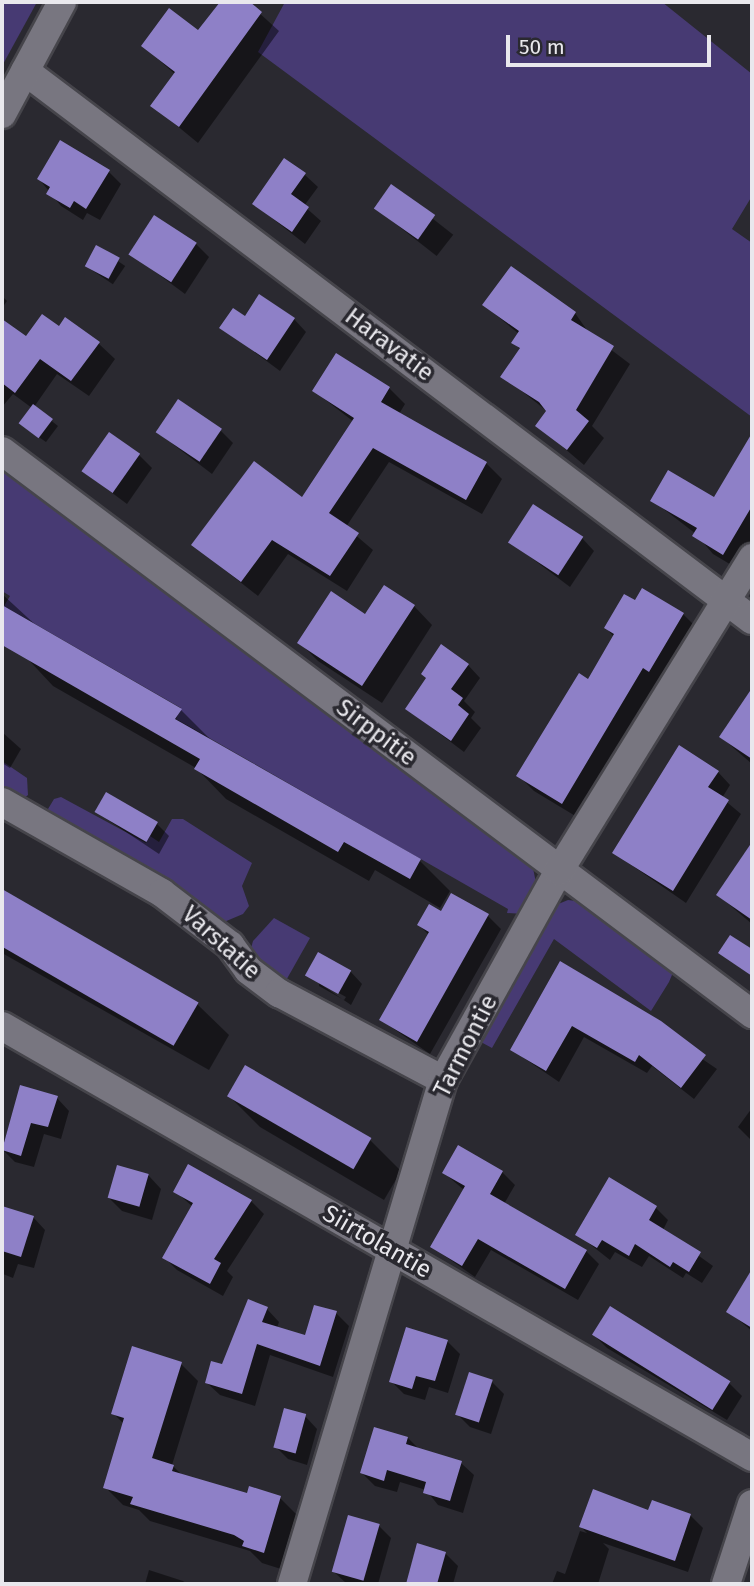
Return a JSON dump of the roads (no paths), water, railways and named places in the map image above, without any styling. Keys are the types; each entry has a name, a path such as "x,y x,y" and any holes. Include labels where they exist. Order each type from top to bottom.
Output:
{"street":[{"path":"2,114 62,2"},
{"name":"Haravatie","path":"25,71 752,620"},
{"name":"Sirppitie","path":"2,451 752,1013"},
{"name":"Tarmontie","path":"292,1584 443,1080 559,871 752,558"},
{"name":"Varstatie","path":"2,802 162,893 230,945 248,970 279,993 443,1080"},
{"name":"Siirtolantie","path":"2,1026 752,1457"},
{"path":"726,1584 752,1504"}]}
